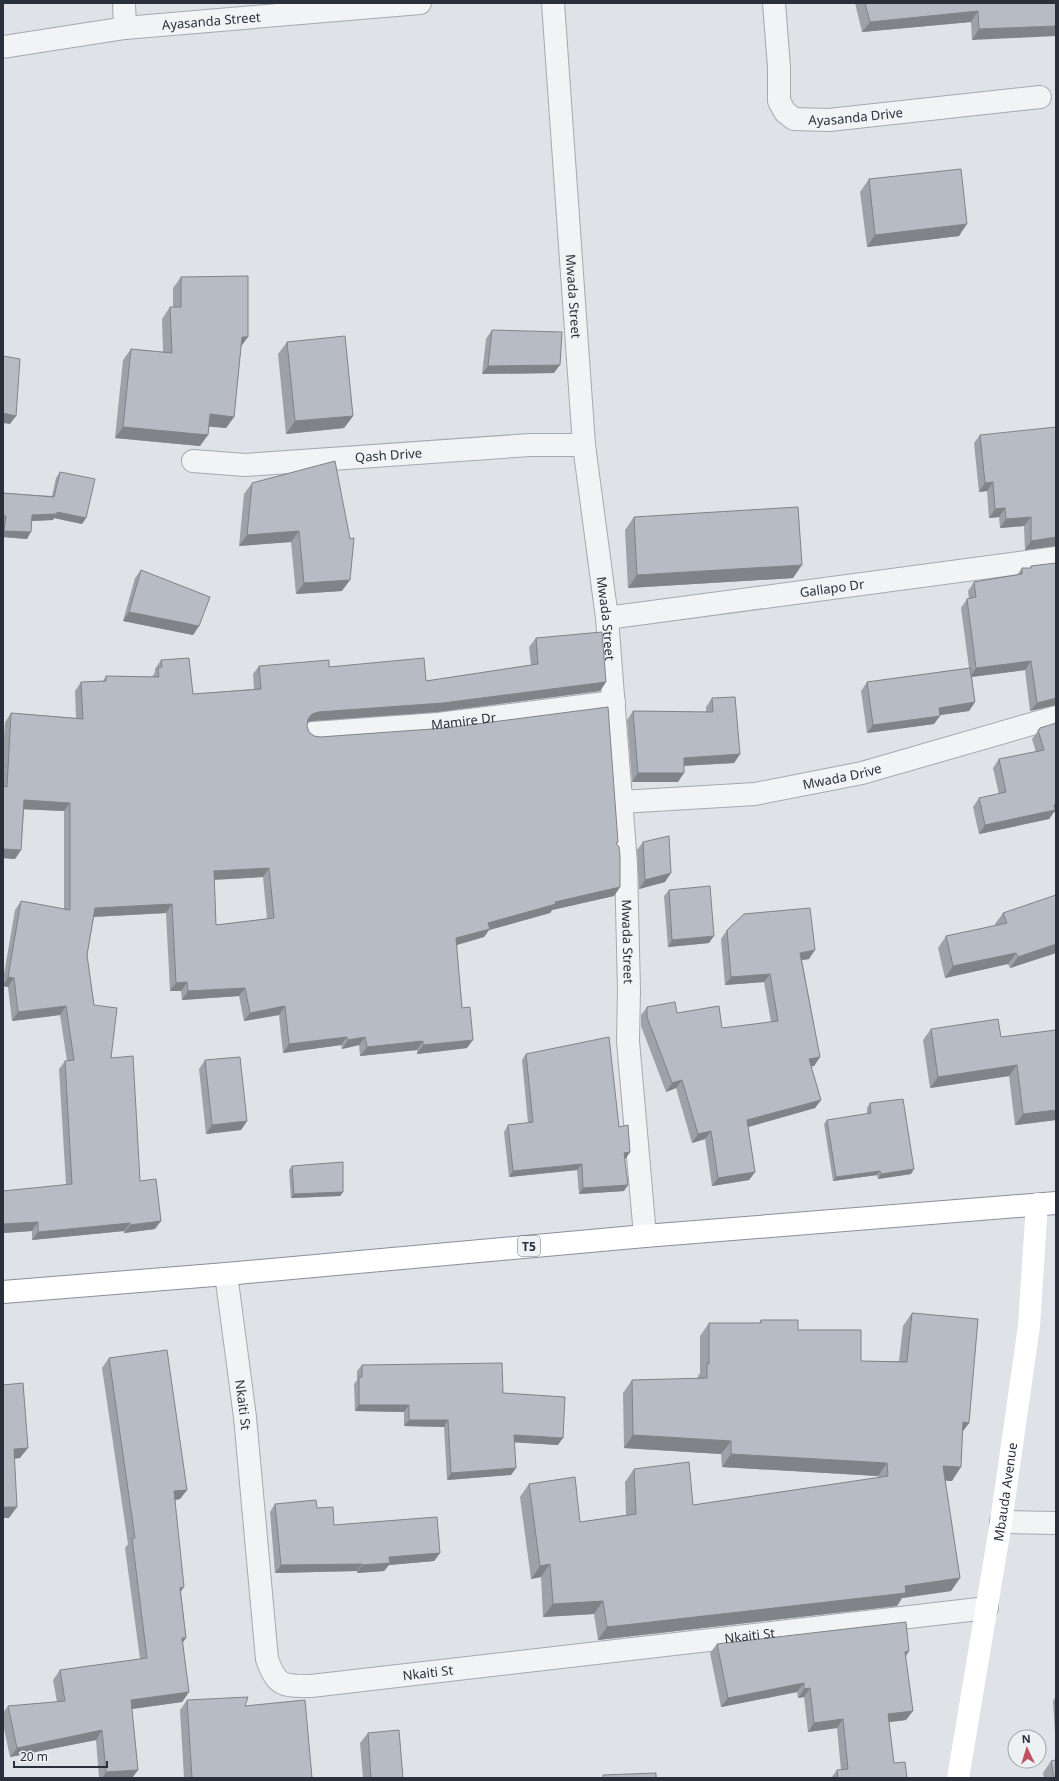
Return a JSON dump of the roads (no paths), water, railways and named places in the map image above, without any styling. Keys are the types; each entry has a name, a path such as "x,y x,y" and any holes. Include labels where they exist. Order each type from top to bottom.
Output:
{"main road":[{"name":"T5","path":"3,1292 226,1274 645,1236 1047,1203"},
{"name":"Mbauda Avenue","path":"958,1778 1001,1522 1047,1203"}],"street":[{"path":"124,3 125,28"},
{"name":"Ayasanda Street","path":"3,47 125,28 420,3"},
{"name":"Mwada Street","path":"553,3 584,445 607,618 614,702 626,864 629,991 628,1041 645,1236"},
{"name":"Ayasanda Drive","path":"774,3 779,67 778,101 785,112 794,119 829,120 1040,97"},
{"name":"Qash Drive","path":"193,461 252,465 530,445 584,445"},
{"name":"Gallapo Dr","path":"607,618 1056,558"},
{"name":"Mamire Dr","path":"314,733 438,724 614,702"},
{"name":"Mwada Drive","path":"621,802 755,794 854,775 1056,717"},
{"name":"Nkaiti St","path":"226,1274 245,1418 267,1660 273,1676 284,1685 311,1686 987,1608"},
{"path":"1001,1522 1056,1523"}]}
